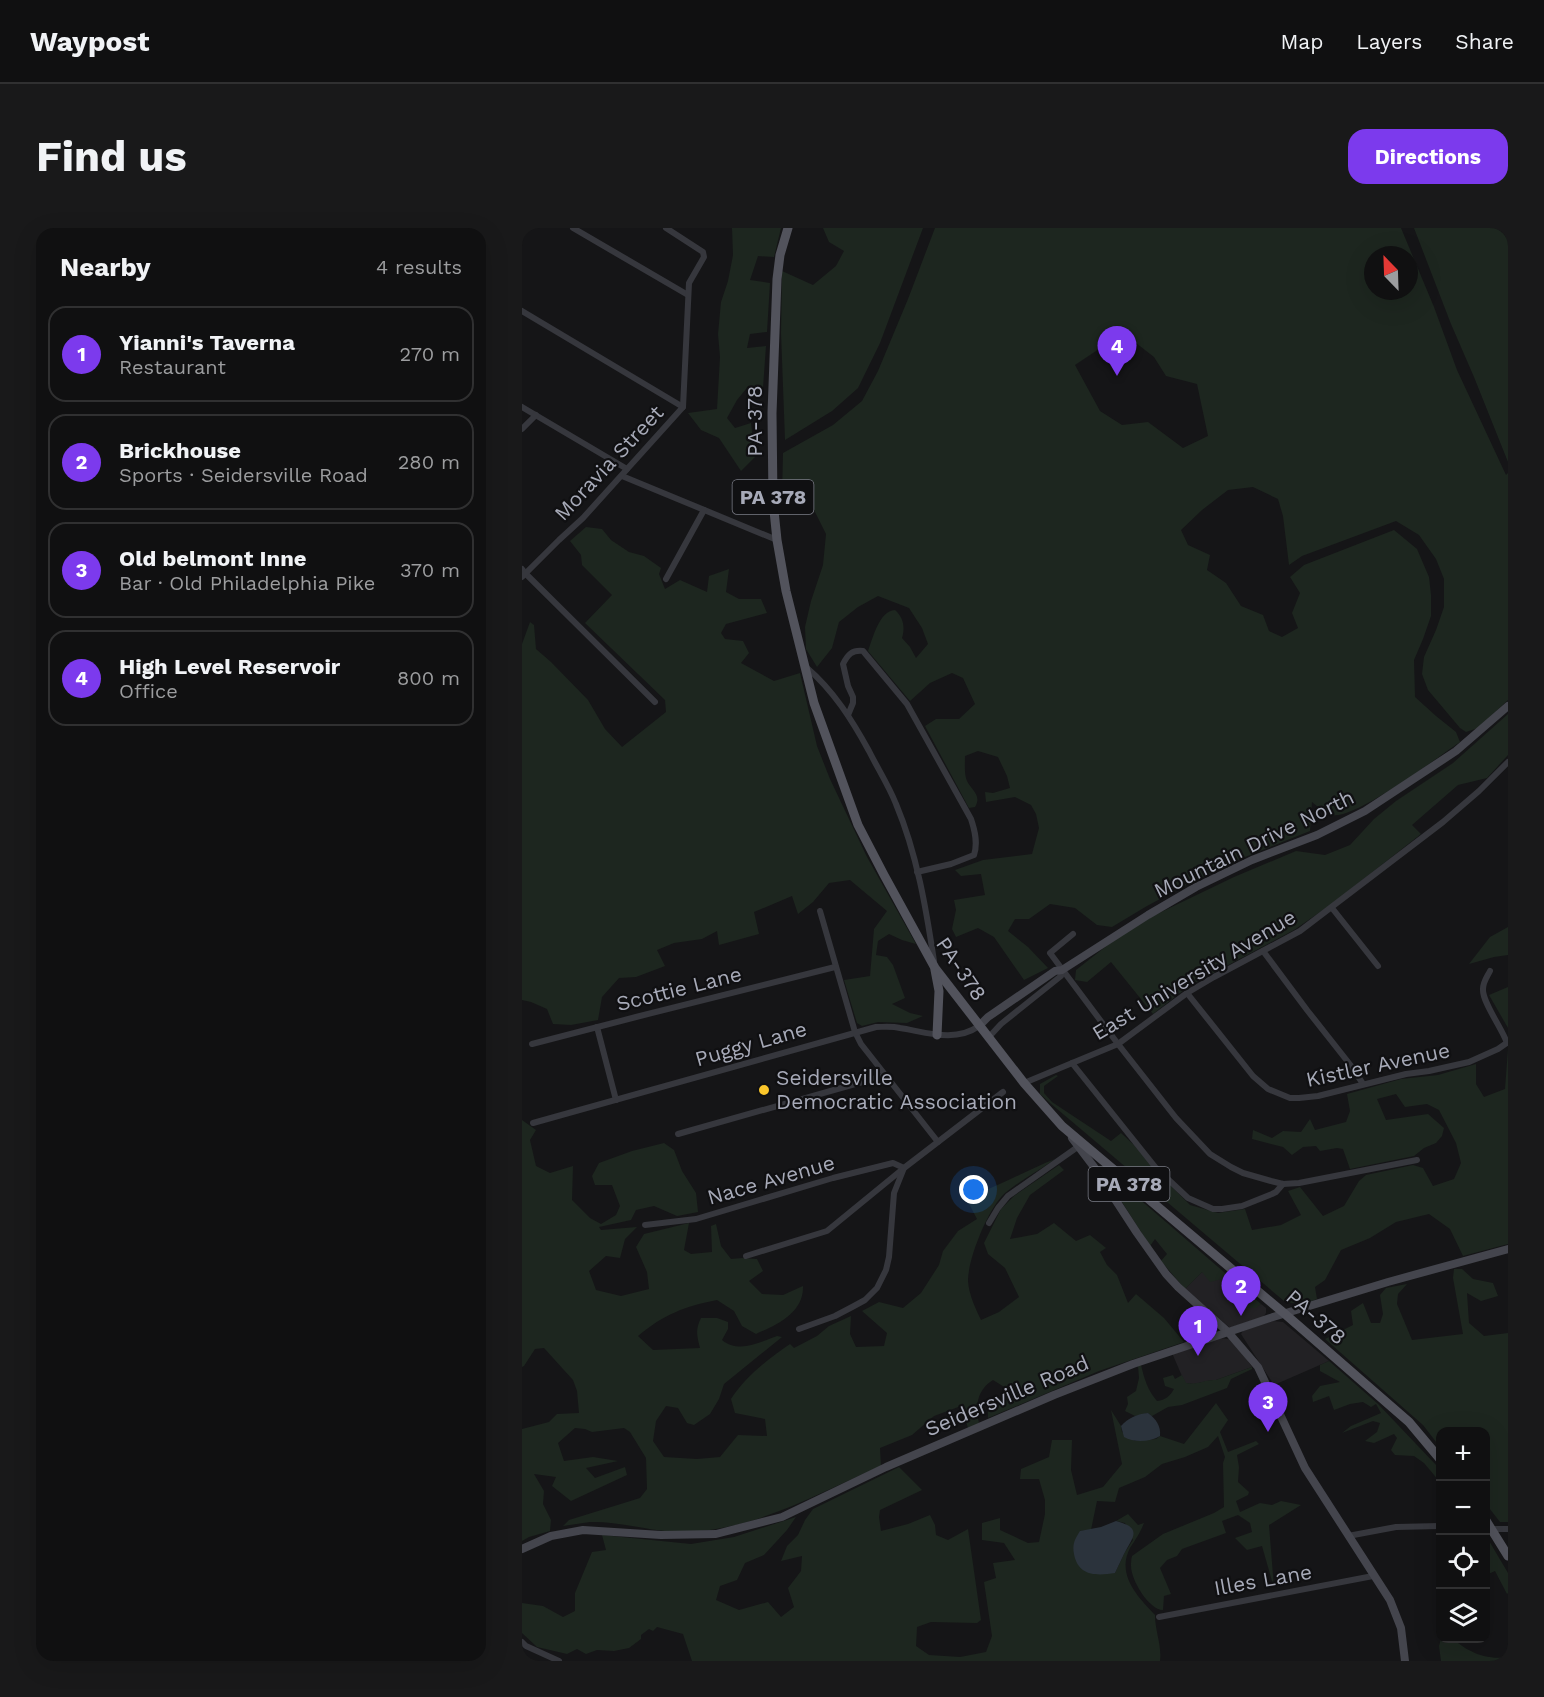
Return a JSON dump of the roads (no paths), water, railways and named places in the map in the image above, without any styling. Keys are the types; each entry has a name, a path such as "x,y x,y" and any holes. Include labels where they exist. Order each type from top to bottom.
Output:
{"main road":[{"name":"PA-378","path":"788,228 780,255 775,324 772,413 773,501 777,540 786,591 814,703 858,825 935,968 1024,1083 1062,1126 1409,1422 1436,1454"},
{"path":"935,968 939,991 938,1035"},
{"path":"1490,1529 1508,1556"}],"street":[{"path":"573,228 688,296"},
{"name":"Moravia Street","path":"523,573 583,518 683,407 687,362 689,283 704,257 703,252 666,228"},
{"path":"522,311 683,407"},
{"path":"522,407 627,469"},
{"path":"522,429 536,415"},
{"path":"622,476 777,540"},
{"path":"666,579 704,510"},
{"path":"523,573 655,702"},
{"path":"848,715 853,697 843,664 849,654 857,650 863,651 907,704 971,819 975,830 974,855 951,864 917,872"},
{"path":"806,667 822,681 848,715 896,803 917,872 935,968"},
{"name":"Mountain Drive North","path":"979,1026 988,1017 1055,971 1062,970 1196,887 1252,860 1317,835 1365,811 1456,752 1508,706"},
{"name":"East University Avenue","path":"1024,1083 1118,1044 1187,993 1295,934 1443,822 1508,762"},
{"path":"1332,908 1378,966"},
{"path":"820,911 855,1032 861,1044 938,1142"},
{"path":"1073,934 1050,953 1176,1118 1210,1154 1243,1173 1282,1184 1306,1183 1417,1160"},
{"path":"1263,951 1363,1084"},
{"name":"Scottie Lane","path":"532,1044 835,967"},
{"path":"988,1038 1001,1024 1061,976 1062,970"},
{"path":"1490,971 1484,981 1483,996 1507,1043"},
{"name":"Kistler Avenue","path":"1187,993 1246,1070 1268,1089 1290,1098 1318,1096 1406,1074 1469,1062 1507,1043"},
{"name":"Puggy Lane","path":"533,1123 876,1027 938,1035 964,1034 979,1026"},
{"path":"597,1027 616,1100"},
{"path":"1072,1063 1156,1168 1188,1198 1213,1209 1222,1209 1260,1200 1276,1192 1282,1184"},
{"path":"678,1134 887,1075"},
{"path":"746,1256 827,1231 1003,1092"},
{"path":"1062,1126 1079,1146 1166,1274 1228,1332 1258,1367 1305,1468 1390,1600 1401,1628 1405,1661"},
{"path":"989,1222 1008,1196 1079,1146"},
{"name":"Nace Avenue","path":"645,1225 696,1219 893,1163 904,1168"},
{"path":"799,1329 835,1316 868,1298 877,1288 886,1270 889,1257 894,1193 904,1168"},
{"name":"Seidersville Road","path":"522,1549 551,1536 583,1530 661,1536 716,1534 782,1517 886,1467 1133,1364 1388,1282 1508,1249"},
{"path":"1348,1536 1396,1527 1436,1526"},
{"path":"1490,1528 1508,1529"},
{"name":"Illes Lane","path":"1159,1617 1373,1576"},
{"path":"522,1642 560,1661"}],"place":[{"name":"High Level Reservoir","path":"1117,376"},
{"name":"Seidersville Democratic Association","path":"764,1090"},
{"name":"Brickhouse","path":"1241,1316"},
{"name":"Yianni's Taverna","path":"1198,1356"},
{"name":"Old belmont Inne","path":"1268,1432"}]}
